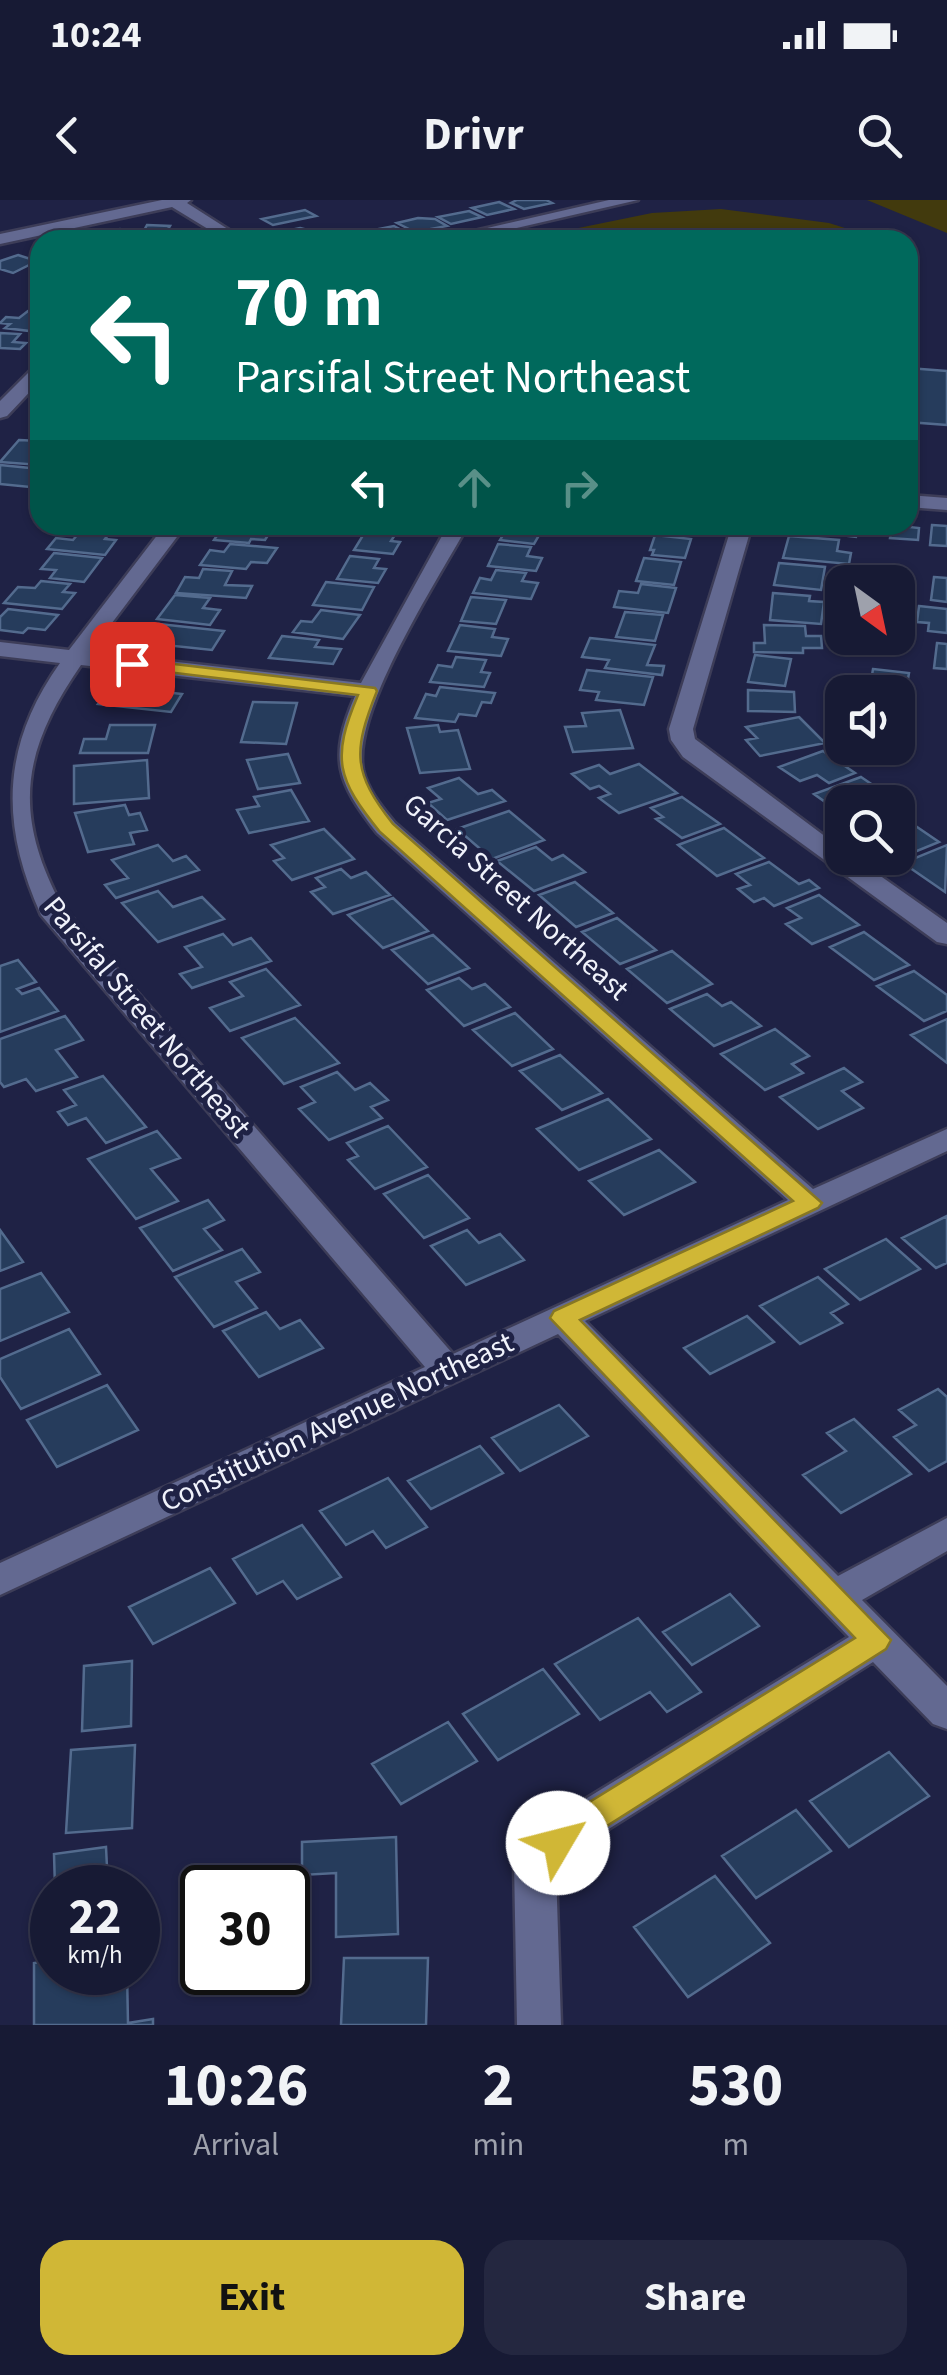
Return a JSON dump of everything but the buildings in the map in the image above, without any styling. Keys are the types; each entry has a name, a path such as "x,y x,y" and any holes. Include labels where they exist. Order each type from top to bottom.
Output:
{"street":[{"path":"490,230 630,200"},
{"path":"45,230 176,201 222,230"},
{"path":"0,240 30,233"},
{"path":"0,412 30,381"},
{"path":"918,501 947,504"},
{"name":"Parsifal Street Northeast","path":"169,535 78,658 38,719 18,763 18,817 24,859 50,909 448,1371"},
{"name":"Garcia Street Northeast","path":"453,535 368,691 354,726 350,764 360,794 386,828 810,1203"},
{"path":"739,535 680,729 682,740 692,752 947,936"},
{"path":"0,649 368,691"},
{"name":"Constitution Avenue Northeast","path":"5,1566 448,1371 947,1139"},
{"path":"562,1318 947,1712"},
{"path":"834,1597 947,1533"},
{"path":"539,2025 535,1862 581,1824 876,1640"}],"shaded area":[{"path":"867,200 947,200 947,233"},
{"path":"721,209 829,223 851,230 569,230 652,213"}],"route":[{"path":"132,664 368,691 354,726 350,764 360,794 386,828 810,1203 562,1318 876,1640 581,1824 558,1843"}]}
